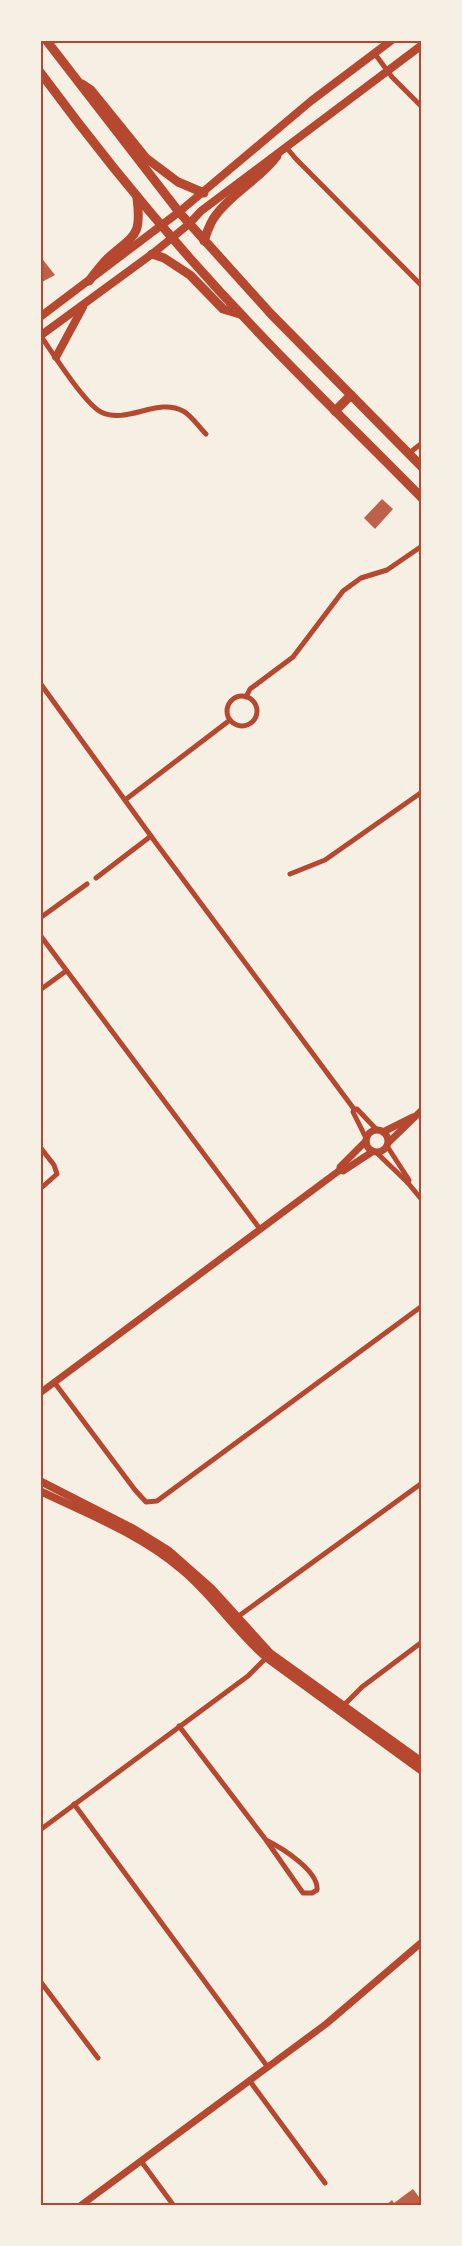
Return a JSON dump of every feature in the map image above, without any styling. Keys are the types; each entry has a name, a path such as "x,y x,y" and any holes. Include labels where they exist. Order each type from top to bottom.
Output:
{"highway":[{"path":"46,40 189,224 271,314 422,467"},
{"path":"40,72 93,143 161,226 241,315 422,498"},
{"path":"75,80 91,90 146,158 178,182 204,193"},
{"path":"204,241 214,217 232,198 268,168 277,156"},
{"path":"89,281 108,258 134,236 140,216 137,196"},
{"path":"152,254 164,258 190,275 223,309 241,315"},
{"path":"335,411 351,395"}],"main road":[{"path":"40,317 204,193 311,101 392,40"},
{"path":"41,335 152,254 189,224 201,211 422,45"},
{"path":"56,357 85,303"},
{"path":"40,1481 132,1528 169,1551 199,1576 234,1620"},
{"path":"40,1491 153,1548 197,1584 269,1655 422,1770"},
{"path":"341,1709 422,1762"}],"street":[{"path":"375,54 422,107"},
{"path":"286,147 422,286"},
{"path":"41,335 87,400 100,412 118,416 159,407 182,411 206,434"},
{"path":"408,454 422,443"},
{"path":"246,696 250,689 293,657 343,591 361,578 387,570 422,546"},
{"path":"40,683 354,1108 387,1136 388,1144 409,1180 408,1183"},
{"path":"246,696 253,701 257,709 253,722 241,726 230,720 227,712 229,703 235,698 246,696"},
{"path":"125,800 230,720"},
{"path":"290,874 325,860 422,792"},
{"path":"96,878 151,836"},
{"path":"40,918 87,884"},
{"path":"40,935 260,1229"},
{"path":"40,990 66,971"},
{"path":"354,1108 353,1112 367,1146 408,1183 422,1200"},
{"path":"40,1393 339,1170 369,1133 380,1131 422,1110"},
{"path":"339,1170 343,1171 374,1152 382,1152 412,1117"},
{"path":"40,1148 54,1165 57,1174 40,1189"},
{"path":"54,1382 135,1490 146,1502 157,1502 422,1306"},
{"path":"234,1620 422,1483"},
{"path":"341,1709 362,1687 422,1642"},
{"path":"40,1830 248,1676 269,1655"},
{"path":"180,1726 303,1893 312,1893 317,1890 318,1886 313,1874 266,1840"},
{"path":"74,1804 267,2066"},
{"path":"80,2205 344,2010 421,1943"},
{"path":"40,1981 98,2058"},
{"path":"249,2080 325,2183"},
{"path":"141,2161 174,2205"}],"building":[{"path":"40,256 55,275 40,283"},
{"path":"382,499 393,509 375,529 364,518"},
{"path":"413,2189 422,2201 422,2206 385,2206 392,2200 394,2203"}]}
